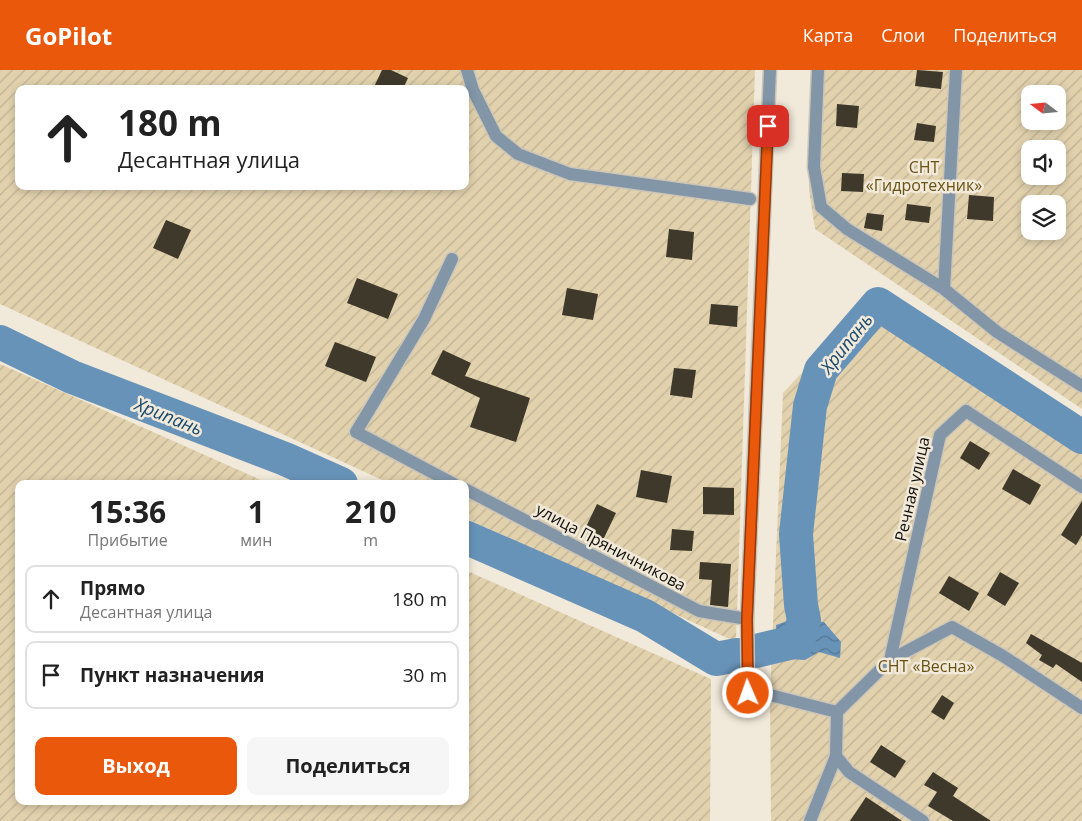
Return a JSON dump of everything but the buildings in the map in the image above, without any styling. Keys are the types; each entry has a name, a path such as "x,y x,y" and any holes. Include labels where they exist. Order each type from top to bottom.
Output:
{"street":[{"path":"467,70 473,90 496,136 518,154 570,174 750,199"},
{"path":"770,70 747,619 748,693 770,694 837,712"},
{"path":"818,70 814,167 821,207 847,229 944,289 997,332 1082,386"},
{"path":"944,289 956,70"},
{"path":"446,480 356,432 424,319 452,259"},
{"name":"Речная улица","path":"890,660 940,435 966,411 1082,487"},
{"name":"улица Пряничникова","path":"469,491 699,612 747,619"},
{"path":"810,821 836,756 837,712 890,660 952,627 1002,656 1082,708"},
{"path":"836,756 850,772 923,821"}],"green space":[{"path":"0,70 755,70 736,642 469,520 469,480 382,480 0,304"},
{"name":"СНТ «Гидротехник»","path":"813,70 1082,70 1082,409 815,229 809,191"},
{"name":"СНТ «Весна»","path":"881,289 1082,425 1082,821 771,821 770,695 783,393"},
{"path":"0,364 261,480 15,480 15,805 469,805 469,572 711,679 710,821 0,821"}],"water":[{"path":"790,620 824,622 841,642 840,658 819,652 805,660 789,659 777,647 776,625"}],"waterway":[{"name":"Хрипань","path":"756,651 798,641 804,620 801,605 796,534 810,406 821,370 878,304 1082,437"},
{"name":"Хрипань","path":"0,342 72,377 285,459 332,480"},
{"name":"Хрипань","path":"469,539 645,616 716,659 737,655"}],"route":[{"path":"748,693 746,647 768,126"}]}
